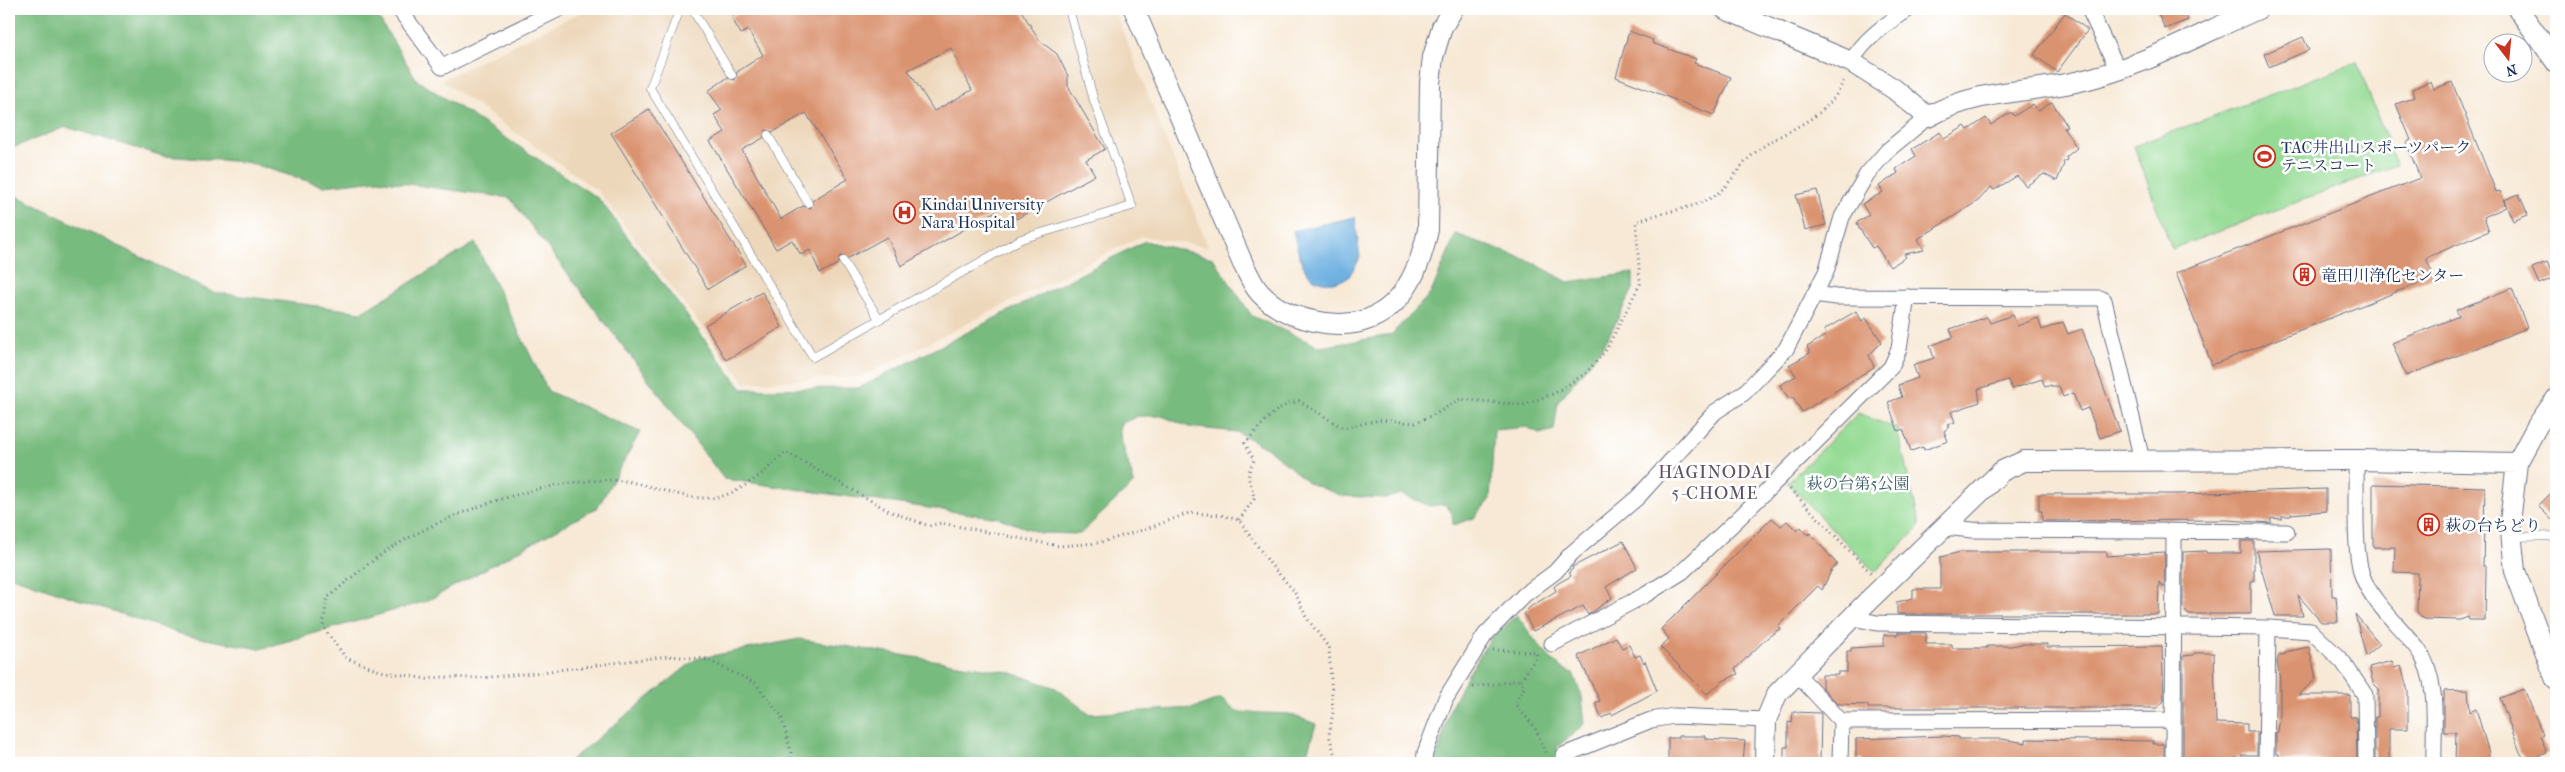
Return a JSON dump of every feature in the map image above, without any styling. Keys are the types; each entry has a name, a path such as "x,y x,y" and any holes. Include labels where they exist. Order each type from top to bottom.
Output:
{"street":[{"path":"399,9 442,67 559,9"},
{"path":"1134,9 1243,264 1259,293 1284,311 1305,319 1348,324 1372,318 1394,303 1416,273 1424,252 1428,230 1432,57 1442,27 1453,9"},
{"path":"1724,9 1850,62 1894,89 1928,117"},
{"path":"1850,62 1860,47 1874,33 1909,9"},
{"path":"2089,9 2118,70"},
{"path":"1424,763 1425,753 1446,698 1475,648 1485,635 1524,595 1555,572 1572,553 1638,496 1715,412 1744,393 1786,349 1826,272 1842,217 1867,174 1888,150 1928,117 1948,105 1999,92 2072,83 2118,70 2258,9"},
{"path":"2518,9 2556,62"},
{"path":"1814,294 1836,297 2100,298 2104,300 2142,460"},
{"path":"1552,644 1636,600 1682,572 1779,478 1891,367 1898,349 1908,297"},
{"path":"2556,399 2537,426 2517,463 2512,489 2511,537 2515,571 2556,680"},
{"path":"2356,460 2358,556 2362,574 2369,591 2420,652 2429,674 2433,697 2434,763"},
{"path":"1765,763 1766,720 1777,694 1796,673 2002,471 2024,461 2356,460 2517,463"},
{"path":"1944,527 1972,530 2287,532"},
{"path":"2173,763 2174,532"},
{"path":"1853,618 1877,623 2174,629 2268,628 2311,631 2342,662 2365,695 2366,763"},
{"path":"2266,763 2268,628"},
{"path":"1796,673 1841,720 1840,763"},
{"path":"1564,755 1651,720 1666,718 1766,720"},
{"path":"1841,720 2173,720"}],"lane":[{"path":"680,9 650,88 813,357 1021,239 1132,206 1094,101 1069,9"},
{"path":"692,9 732,75"},
{"path":"768,135 808,203"},
{"path":"843,261 879,319"},
{"path":"2511,537 2556,536"}],"path":[{"path":"1239,520 1254,499 1253,490 1247,482 1247,473 1254,460 1245,443 1272,414 1286,403 1299,401 1343,428 1379,420 1415,423 1440,412 1460,399 1523,404 1555,393 1586,373 1606,350 1640,284 1636,222 1657,213 1686,209 1711,198 1729,182 1749,158 1774,138 1811,119 1825,108 1838,95 1850,62"},
{"path":"791,763 791,752 781,715 755,683 706,659 670,656 525,674 427,679 380,671 346,658 323,627 327,598 389,550 415,535 457,516 527,492 572,483 623,481 700,498 727,495 753,481 786,452 889,511 929,526 941,523 1059,546 1098,543 1146,529 1189,513 1221,515 1239,520 1271,565 1295,592 1306,617 1329,648 1333,712 1329,735 1337,763"},
{"path":"1779,478 1884,586"},
{"path":"1475,648 1536,652 1537,656 1522,680 1524,688 1515,704 1534,726 1545,746 1550,763"},
{"path":"1460,673 1472,678 1472,687 1522,680"}],"shaded area":[{"name":"Kindai University Nara Hospital","path":"587,9 1114,9 1208,247 1141,236 861,377 745,383 598,191 441,80"}],"green space":[{"path":"9,9 373,9 417,80 599,199 742,389 859,388 1145,241 1213,258 1252,316 1320,347 1391,335 1431,293 1456,234 1530,261 1568,282 1633,273 1633,289 1604,345 1558,402 1554,430 1539,434 1527,427 1494,430 1490,499 1474,518 1453,525 1452,513 1445,504 1430,506 1401,494 1386,498 1342,496 1309,483 1270,450 1237,432 1189,427 1162,416 1138,416 1120,424 1120,436 1134,483 1080,534 1040,533 999,518 724,479 510,198 378,180 324,186 246,162 163,156 66,127 9,149"},
{"name":"TAC井出山スポーツパーク テニスコート","path":"2357,62 2396,165 2172,249 2134,146"},
{"path":"9,192 212,292 362,312 475,243 548,391 640,432 598,507 427,601 260,649 184,635 9,576"},
{"name":"萩の台第5公園","path":"1858,413 1897,429 1920,526 1875,572 1787,483"},
{"path":"1517,615 1549,657 1565,670 1573,673 1582,697 1585,724 1557,747 1558,763 1435,763 1450,709 1464,681 1490,639"},
{"path":"799,639 1009,672 1056,688 1089,714 1194,708 1221,698 1238,712 1289,714 1316,724 1304,763 567,763 696,659"}],"water":[{"path":"1355,217 1360,258 1348,278 1334,282 1322,282 1314,279 1307,272 1303,264 1293,231"}],"building":[{"path":"747,9 1020,9 1040,41 1057,54 1068,76 1068,86 1105,149 1086,160 1095,175 1016,219 1008,204 901,266 887,237 848,258 840,256 838,264 820,273 810,250 801,255 792,240 776,249 710,141 725,132 714,115 722,110 708,91 727,78 735,80 737,72 763,55 748,30 741,34 731,17","holes":["951,48 972,90 934,111 908,70","806,113 848,179 813,200 811,208 803,206 781,219 742,150 763,138 766,130 773,132"]},
{"path":"2156,9 2183,9 2188,20 2165,29"},
{"path":"2065,13 2088,30 2057,72 2034,55"},
{"path":"1629,31 1653,40 1652,43 1696,59 1694,63 1731,77 1714,115 1616,77"},
{"path":"2303,37 2309,50 2269,67 2264,54"},
{"name":"竜田川浄化センター","path":"2431,81 2434,89 2452,82 2496,192 2500,191 2506,207 2484,217 2489,231 2426,258 2434,277 2212,365 2176,273 2420,178 2406,142 2411,140 2396,104 2415,97 2412,89"},
{"path":"2052,102 2067,126 2064,128 2077,148 2066,157 2067,160 2063,162 2064,164 2057,181 2044,174 2026,186 2017,176 1994,190 1991,187 1978,201 1918,239 1924,250 1904,254 1906,257 1890,267 1876,246 1872,248 1856,223 1869,215 1862,204 1883,192 1879,186 1898,173 1896,169 1916,156 1912,149 1940,132 1944,139 1965,126 1968,130 1986,118 1991,125 2011,112 2014,116 2033,104 2038,111"},
{"path":"649,109 746,265 708,289 611,133"},
{"path":"1817,190 1826,225 1805,230 1796,195"},
{"path":"2519,194 2528,215 2513,221 2504,200"},
{"path":"2547,262 2554,278 2539,284 2532,268"},
{"path":"2512,288 2527,328 2406,376 2392,343 2459,316 2456,310"},
{"path":"762,292 782,327 726,360 705,325"},
{"path":"1856,311 1862,321 1866,318 1882,342 1869,355 1874,367 1802,412 1793,397 1789,399 1780,385 1796,376 1789,365 1810,353 1807,347 1826,335 1824,330"},
{"path":"2013,315 2017,326 2038,318 2042,330 2063,322 2068,334 2082,329 2120,431 2100,438 2088,408 2080,411 2073,393 2063,397 2059,387 2052,387 2052,385 2045,387 2042,379 2012,389 2008,380 1978,389 1980,402 1951,412 1955,422 1948,424 1949,427 1944,431 1948,441 1924,450 1923,447 1911,451 1903,429 1898,431 1888,402 1902,397 1898,385 1918,378 1913,365 1934,358 1930,346 1953,337 1950,329 1987,317 1990,323"},
{"name":"萩の台ちどり","path":"2373,484 2485,487 2483,566 2486,566 2485,620 2469,620 2468,617 2460,620 2424,619 2417,612 2418,573 2394,572 2395,547 2373,547"},
{"path":"2556,488 2556,524 2538,506"},
{"path":"2326,489 2326,511 2291,514 2291,516 2282,516 2282,519 2271,518 2271,523 2228,520 2042,521 2042,511 2039,511 2039,494 2180,494"},
{"path":"1772,518 1781,526 1787,521 1797,531 1801,527 1808,535 1810,533 1837,564 1831,571 1822,590 1818,586 1778,626 1781,628 1767,638 1735,669 1738,674 1723,681 1707,694 1660,647 1669,639 1661,629"},
{"path":"1623,541 1637,568 1606,587 1612,598 1588,615 1583,606 1533,631 1524,613 1530,607 1556,591 1554,587 1557,584 1571,576 1569,572 1573,569 1572,567"},
{"path":"2241,541 2254,541 2254,581 2251,581 2251,614 2189,614 2183,608 2183,552 2241,553"},
{"path":"2331,549 2332,596 2336,596 2338,622 2321,622 2298,595 2303,616 2275,616 2256,551"},
{"path":"1961,552 2107,552 2107,556 2165,552 2164,588 2159,582 2158,614 1897,614 1897,602 1913,598 1913,589 1940,589 1940,557"},
{"path":"2355,614 2380,644 2366,656"},
{"path":"1897,633 1926,633 1926,644 1952,644 1952,648 1987,648 1987,646 2022,644 2047,644 2047,647 2162,646 2164,701 2157,708 1868,708 1868,705 1838,704 1822,687 1822,675 1838,675 1838,672 1847,672 1847,651 1851,651 1851,648 1884,646 1884,635 1897,635"},
{"path":"1616,637 1622,648 1629,645 1635,657 1640,655 1644,663 1645,661 1657,691 1612,715 1611,713 1602,718 1595,703 1600,701 1578,656"},
{"path":"2309,647 2316,679 2298,695 2350,695 2350,717 2356,717 2357,761 2279,760 2279,754 2276,754 2276,732 2278,732 2280,715 2280,681 2277,662 2279,655"},
{"path":"2194,653 2214,653 2216,723 2247,724 2247,732 2257,732 2257,755 2242,755 2242,759 2235,758 2235,763 2183,763 2183,656 2194,655"},
{"path":"2392,661 2394,668 2401,666 2408,691 2408,729 2389,729 2389,760 2375,761 2375,717 2378,717 2378,689 2380,690 2373,683 2369,667"},
{"path":"2524,689 2543,735 2540,736 2547,753 2526,762 2520,752 2500,698"},
{"path":"2468,690 2470,712 2476,709 2489,753 2489,763 2455,763 2456,732 2444,732 2444,691"},
{"path":"1793,712 1821,713 1820,762 1784,763 1784,747 1788,747 1788,722 1792,723"},
{"path":"1678,736 1705,736 1705,739 1745,741 1743,763 1668,763 1668,738 1678,738"},
{"path":"1959,737 1959,739 2002,739 2026,743 2026,739 2153,741 2153,744 2164,744 2164,761 2153,761 2153,763 1862,763 1862,759 1856,759 1856,739"}],"place":[{"name":"TAC井出山スポーツパーク テニスコート","path":"2265,156"},
{"name":"Kindai University Nara Hospital","path":"905,213"},
{"name":"竜田川浄化センター","path":"2305,275"},
{"name":"萩の台ちどり","path":"2429,525"}],"district":[{"name":"HAGINODAI 5-CHOME","path":"1715,482"}]}
